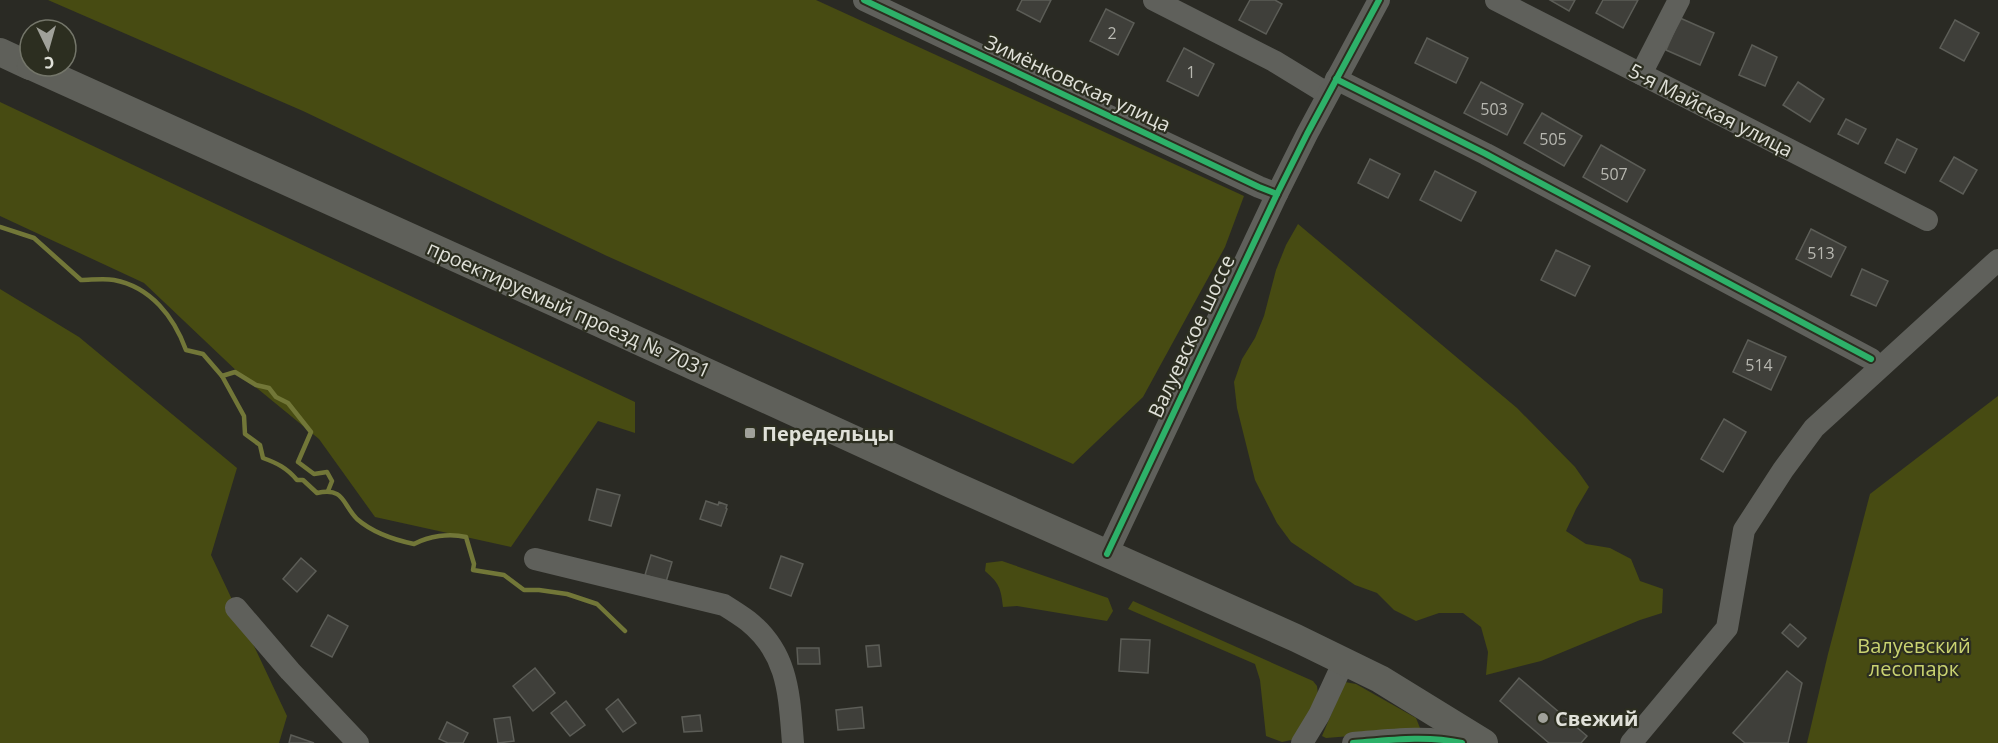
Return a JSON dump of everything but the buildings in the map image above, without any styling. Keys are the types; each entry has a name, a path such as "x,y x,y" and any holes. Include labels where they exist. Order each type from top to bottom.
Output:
{"main road":[{"name":"проектируемый проезд № 7031","path":"0,52 18,60"},
{"name":"проектируемый проезд № 7031","path":"56,78 1107,554"},
{"path":"1107,554 1380,679 1484,743"}],"street":[{"name":"Зимёнковская улица","path":"864,0 1277,194"},
{"path":"1154,0 1274,61 1486,154 1872,359"},
{"name":"Валуевское шоссе","path":"1107,554 1277,194 1379,0"},
{"name":"5-я Майская улица","path":"1496,0 1927,220"},
{"path":"1641,74 1679,0"},
{"path":"1631,743 1726,628 1744,530 1814,428 1998,260"},
{"path":"535,560 724,605 747,620 766,639 786,677 793,743"},
{"path":"236,608 290,671 358,743"},
{"path":"1302,743 1319,715 1344,661"},
{"path":"1353,743 1443,738 1462,743"}],"green space":[{"path":"48,0 816,0 1244,196 1225,247 1143,397 1073,464 607,256 303,111"},
{"path":"0,102 635,402 635,433 598,421 511,547 375,517 319,439 242,376 144,283 0,216"},
{"path":"1298,224 1517,408 1575,467 1589,487 1566,531 1586,544 1610,548 1631,559 1640,581 1663,589 1662,613 1541,661 1486,675 1488,652 1481,627 1463,613 1439,613 1416,621 1394,610 1377,593 1355,585 1291,542 1277,523 1255,480 1237,408 1234,382 1242,359 1255,338 1264,316 1276,270 1286,245"},
{"path":"0,289 79,337 237,468 211,555 287,716 279,743 0,743"},
{"name":"Валуевский лесопарк","path":"1998,396 1998,743 1807,743 1870,494"},
{"path":"1002,561 1108,598 1113,611 1107,621 1017,606 1003,607 998,586 985,571 986,563"},
{"path":"1133,601 1313,681 1317,686 1318,695 1296,739 1282,742 1266,736 1260,680 1255,664 1128,609"},
{"path":"1345,682 1356,684 1416,718 1420,728 1413,731 1326,738 1322,736"}],"waterway":[{"path":"0,227 34,238 81,280 114,280 139,289 150,297 168,315 186,350 203,354 222,376 244,416 245,434 260,445 263,458 282,466 297,480 303,480 317,493 333,492 338,495 363,524 384,535 414,544 439,536 466,537 474,564 473,570 504,575 524,590 567,594 597,604 625,631"},
{"path":"222,376 235,372 256,385 269,388 276,397 288,403 311,432 298,462 314,474 327,472 332,481 328,491"}],"cycle path":[{"path":"864,0 1277,194"},
{"path":"1107,554 1277,194 1379,0"},
{"path":"1336,79 1486,154 1871,359"},
{"path":"1353,743 1421,739 1462,743"}],"place":[{"name":"Передельцы","path":"750,433"},
{"name":"Свежий","path":"1543,718"}]}
